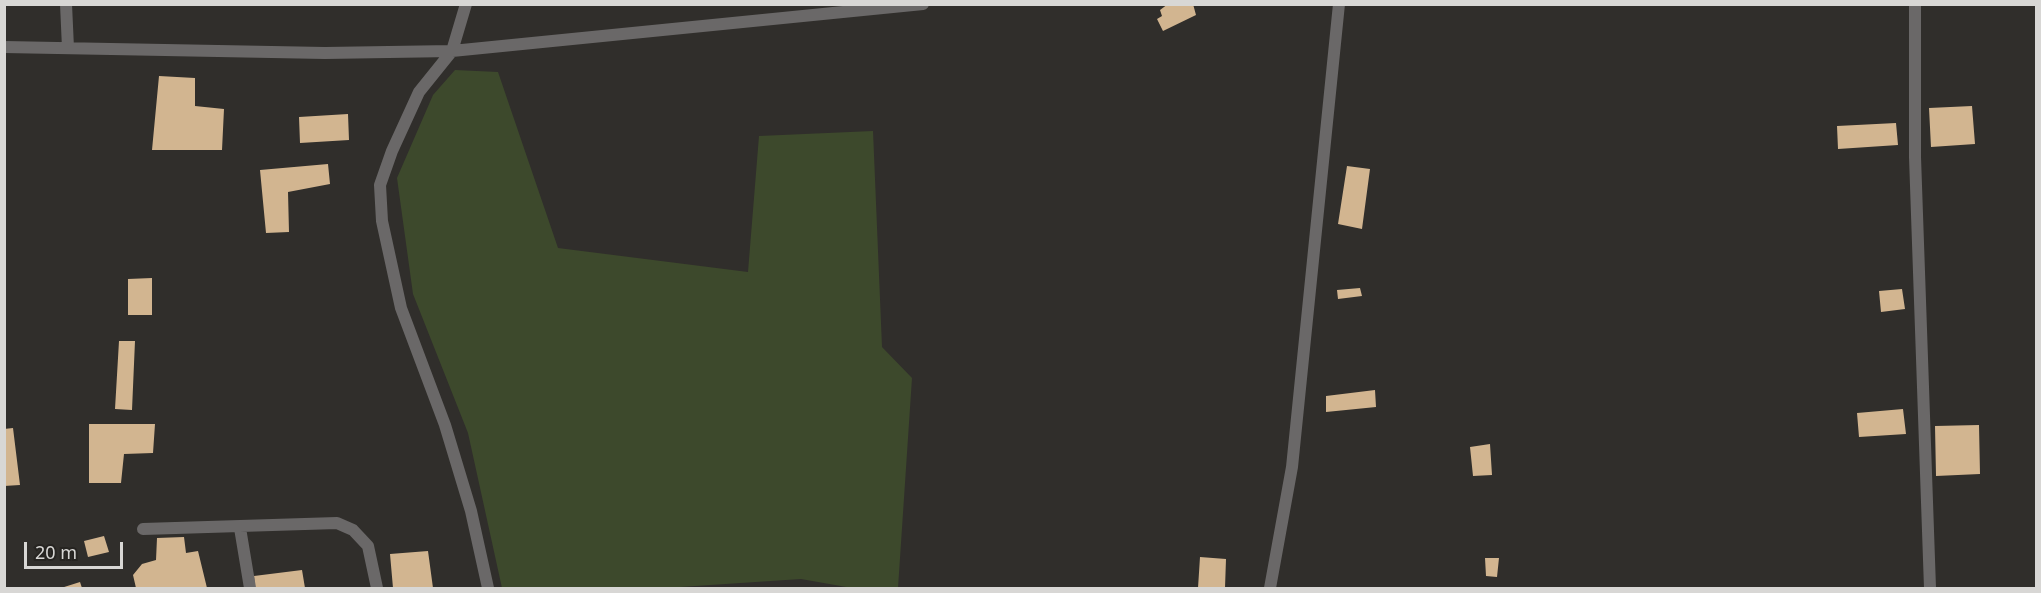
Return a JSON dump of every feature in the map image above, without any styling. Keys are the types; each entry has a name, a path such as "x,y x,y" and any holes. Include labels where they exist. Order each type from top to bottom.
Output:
{"street":[{"path":"66,4 68,48"},
{"path":"466,4 452,51 419,92 392,150 380,185 382,221 400,308 445,424 471,511 488,588"},
{"path":"4,47 325,53 452,51 923,4"},
{"path":"1270,588 1292,467 1339,4"},
{"path":"1915,4 1915,156 1930,588"},
{"path":"143,529 240,528 337,523 353,530 368,546 377,588"},
{"path":"240,528 249,588"}],"green space":[{"path":"455,70 498,72 558,248 748,272 759,136 873,131 882,347 912,378 898,588 852,588 801,579 665,588 502,588 468,433 413,294 397,178 433,95"}],"building":[{"path":"1168,4 1193,4 1196,15 1163,31 1157,19 1162,16 1160,10"},
{"path":"159,76 195,78 195,106 224,109 222,150 152,150"},
{"path":"1972,106 1975,144 1931,147 1929,108"},
{"path":"348,114 349,140 300,143 299,117"},
{"path":"1896,123 1898,145 1838,149 1837,126"},
{"path":"328,164 330,184 288,192 289,232 266,233 260,170"},
{"path":"1347,166 1370,169 1362,229 1338,224"},
{"path":"152,278 152,315 128,315 128,279"},
{"path":"1360,288 1362,296 1338,299 1337,290"},
{"path":"1902,289 1905,309 1881,312 1879,291"},
{"path":"119,341 135,341 132,410 115,409"},
{"path":"1375,390 1376,407 1326,412 1326,396"},
{"path":"1903,409 1906,434 1859,437 1857,413"},
{"path":"89,424 155,424 153,453 124,454 121,483 89,483"},
{"path":"1979,425 1980,474 1936,476 1935,426"},
{"path":"13,428 20,485 4,486 4,429"},
{"path":"1490,444 1492,475 1473,476 1470,447"},
{"path":"104,536 109,552 88,557 84,541"},
{"path":"184,537 186,553 198,551 207,588 136,588 133,575 142,564 156,560 157,538"},
{"path":"428,551 433,588 393,588 390,554"},
{"path":"1200,557 1226,559 1225,588 1198,588"},
{"path":"1485,558 1499,558 1497,577 1486,576"},
{"path":"302,570 305,588 255,588 254,576"},
{"path":"80,582 82,588 61,588"}]}
